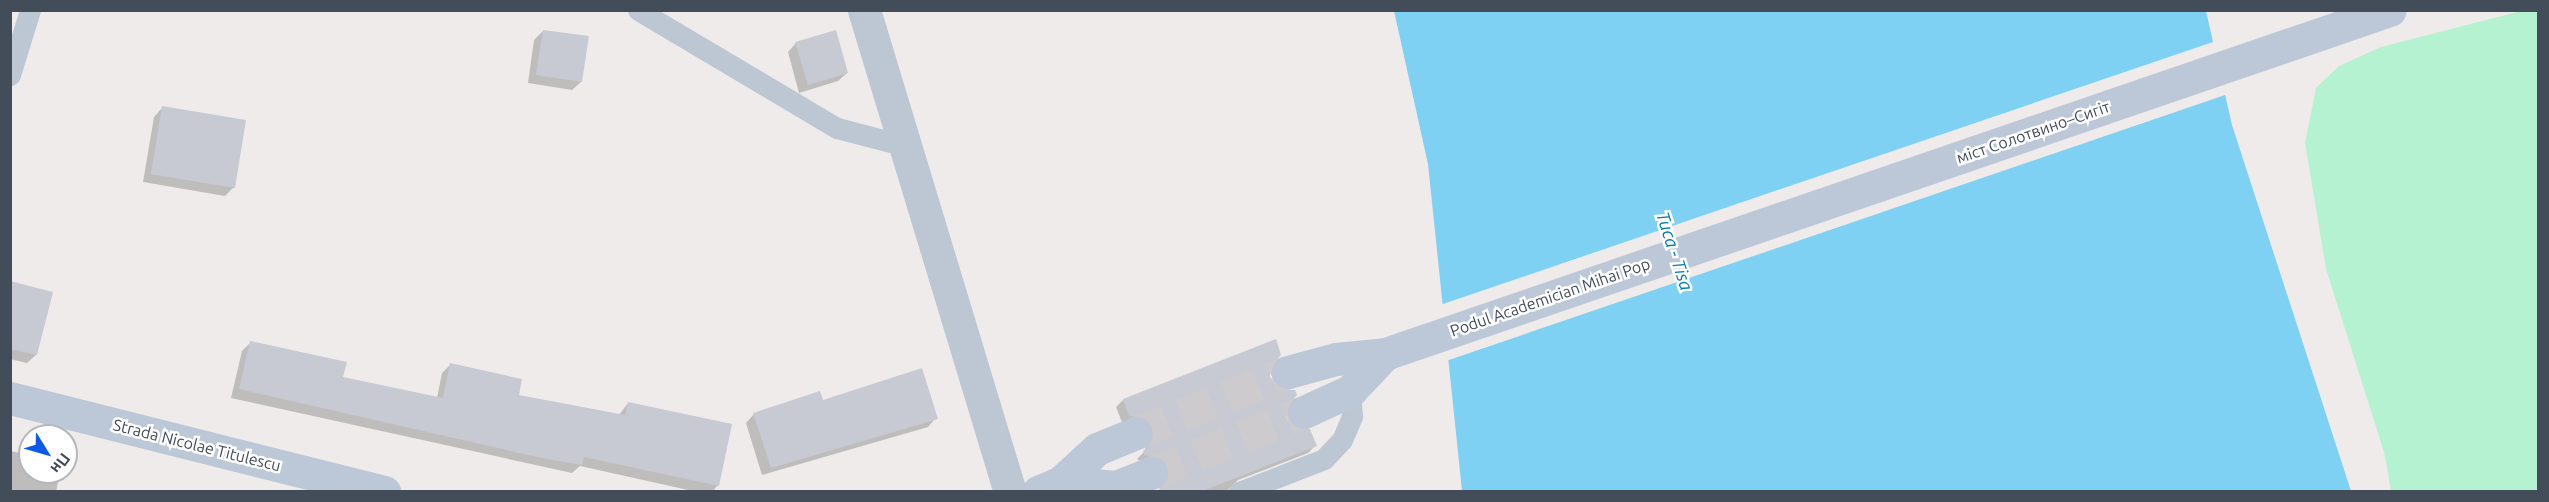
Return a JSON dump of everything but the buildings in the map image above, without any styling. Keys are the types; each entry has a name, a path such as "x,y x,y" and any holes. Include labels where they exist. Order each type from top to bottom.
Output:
{"street":[{"path":"864,10 1010,492"},
{"name":"міст Солотвино–Сигіт","path":"1676,254 2390,10"},
{"name":"Podul Academician Mihai Pop","path":"1385,354 1676,254"},
{"path":"1288,372 1336,359 1385,354"},
{"path":"1304,412 1350,391 1385,354"},
{"name":"Strada Nicolae Titulescu","path":"10,398 384,492"},
{"path":"1049,487 1097,449 1136,433"},
{"path":"1049,487 1118,489 1151,473"}],"lane":[{"path":"10,75 30,10"},
{"path":"638,10 837,128 906,146"},
{"path":"1239,492 1324,459 1342,441 1348,424 1350,391"}],"green space":[{"path":"2521,11 2538,11 2538,491 2391,491 2384,452 2326,269 2305,143 2316,88 2339,66 2381,47"}],"water":[{"name":"Тиса - Tisa","path":"1394,11 2206,11 2232,125 2351,491 1462,491 1428,164"}],"pier":[{"path":"2216,41 2228,94 1446,361 1440,305"}],"tunnel":[{"path":"1136,433 1288,372"},
{"path":"1151,473 1304,412"}]}
